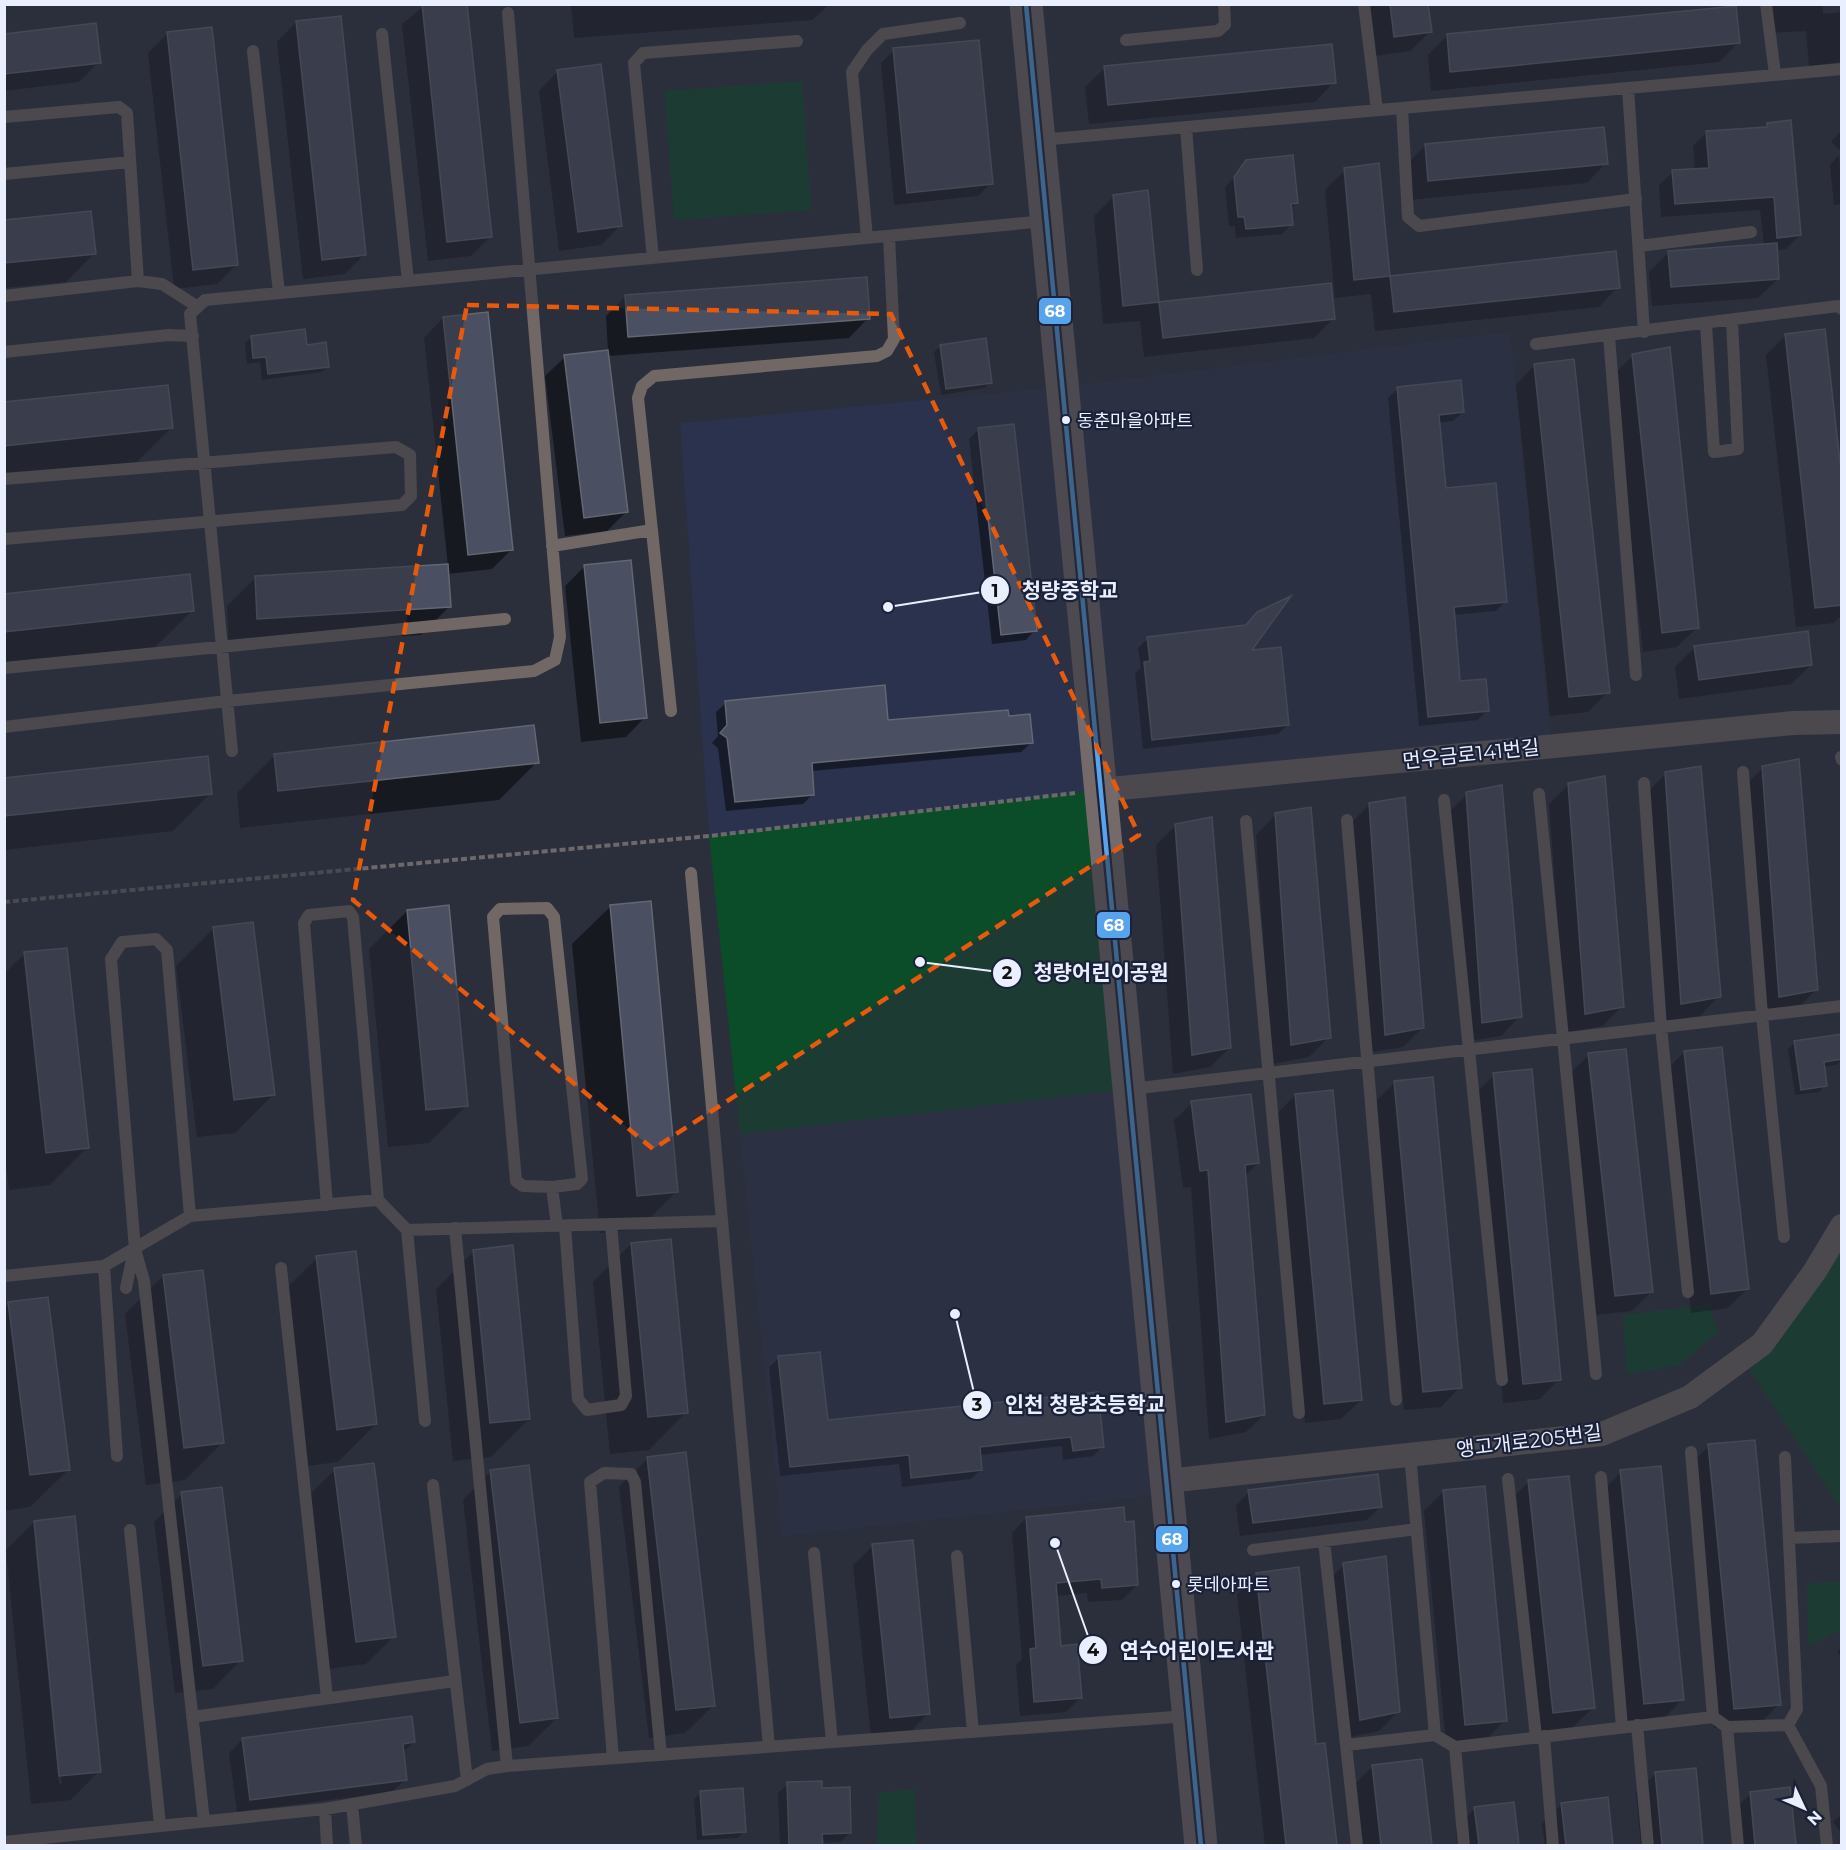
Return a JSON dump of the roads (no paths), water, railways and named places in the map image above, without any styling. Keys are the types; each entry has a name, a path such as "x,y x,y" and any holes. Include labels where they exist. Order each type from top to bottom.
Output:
{"main road":[{"path":"1026,4 1201,1845"}],"street":[{"name":"먼우금로141번길","path":"1100,790 1792,723 1842,722"},
{"name":"앵고개로205번길","path":"1167,1481 1602,1434 1690,1397 1762,1344 1815,1271 1842,1226"}],"lane":[{"path":"1126,40 1218,31 1225,24 1224,4"},
{"path":"1364,4 1377,110"},
{"path":"1766,4 1775,74"},
{"path":"4,727 227,701 534,671 555,660 560,637 508,13"},
{"path":"867,238 852,72 867,50 884,34 960,23"},
{"path":"382,33 408,281"},
{"path":"653,258 634,63 643,53 797,40"},
{"path":"253,51 279,293"},
{"path":"1039,140 1842,69"},
{"path":"1628,88 1644,332"},
{"path":"4,117 119,107 127,113 138,281"},
{"path":"1401,108 1408,218 1419,226 1636,199"},
{"path":"1186,127 1197,270"},
{"path":"4,174 130,162"},
{"path":"232,752 190,314 205,300 1047,221"},
{"path":"1639,246 1751,232"},
{"path":"671,711 638,398 642,386 654,376 877,356 887,351 894,339 889,236"},
{"path":"4,296 138,281 162,284 198,307"},
{"path":"1536,344 1838,306 1842,309"},
{"path":"1706,324 1714,452 1738,449 1732,320"},
{"path":"4,352 169,334 193,336"},
{"path":"1609,336 1636,675"},
{"path":"4,479 396,447 410,455 411,496 402,505 4,539"},
{"path":"552,546 652,530"},
{"path":"4,668 505,620"},
{"path":"1743,772 1762,1015 1784,1238"},
{"path":"1644,783 1661,1027 1688,1292"},
{"path":"1539,794 1596,1374"},
{"path":"1444,800 1502,1380"},
{"path":"1347,820 1396,1400"},
{"path":"1246,821 1299,1413"},
{"path":"691,873 769,1747"},
{"path":"547,908 554,917 582,1179 577,1184 552,1187 523,1186 516,1181 493,916 500,909 547,908"},
{"path":"327,1205 304,923 309,915 349,911 352,917 378,1200 408,1230 425,1421"},
{"path":"190,1216 167,950 156,939 122,942 111,959 135,1249 144,1281 204,1821"},
{"path":"1130,1089 1842,1006"},
{"path":"552,1187 561,1226 578,1399 586,1410 621,1405 626,1396 611,1224"},
{"path":"5,1276 104,1266 190,1216 378,1200"},
{"path":"408,1230 722,1221"},
{"path":"455,1228 507,1766"},
{"path":"126,1288 135,1249"},
{"path":"104,1266 117,1456"},
{"path":"281,1268 327,1698"},
{"path":"1691,1452 1713,1717"},
{"path":"1410,1455 1435,1735"},
{"path":"1785,1457 1797,1709 1788,1725"},
{"path":"613,1758 590,1482 604,1473 631,1474 635,1482 661,1755"},
{"path":"1601,1477 1622,1727"},
{"path":"1508,1479 1553,1845"},
{"path":"433,1485 467,1780"},
{"path":"1253,1550 1417,1529"},
{"path":"130,1530 160,1825"},
{"path":"1789,1538 1842,1536"},
{"path":"1324,1541 1357,1845"},
{"path":"814,1553 832,1742"},
{"path":"957,1556 973,1732"},
{"path":"192,1717 455,1681"},
{"path":"4,1842 325,1809 455,1786 487,1768 1189,1716"},
{"path":"1346,1744 1435,1735 1455,1746 1713,1717 1727,1727 1788,1725"},
{"path":"1637,1725 1647,1845"},
{"path":"1788,1725 1821,1786 1827,1845"},
{"path":"1727,1727 1738,1845"},
{"path":"1455,1746 1464,1845"},
{"path":"352,1804 356,1845"},
{"path":"325,1809 327,1845"}],"place":[{"name":"동춘마을아파트","path":"1066,420"},
{"name":"청량중학교","path":"888,607"},
{"name":"청량어린이공원","path":"920,962"},
{"name":"인천 청량초등학교","path":"955,1314"},
{"name":"연수어린이도서관","path":"1055,1543"},
{"name":"롯데아파트","path":"1176,1584"}]}
